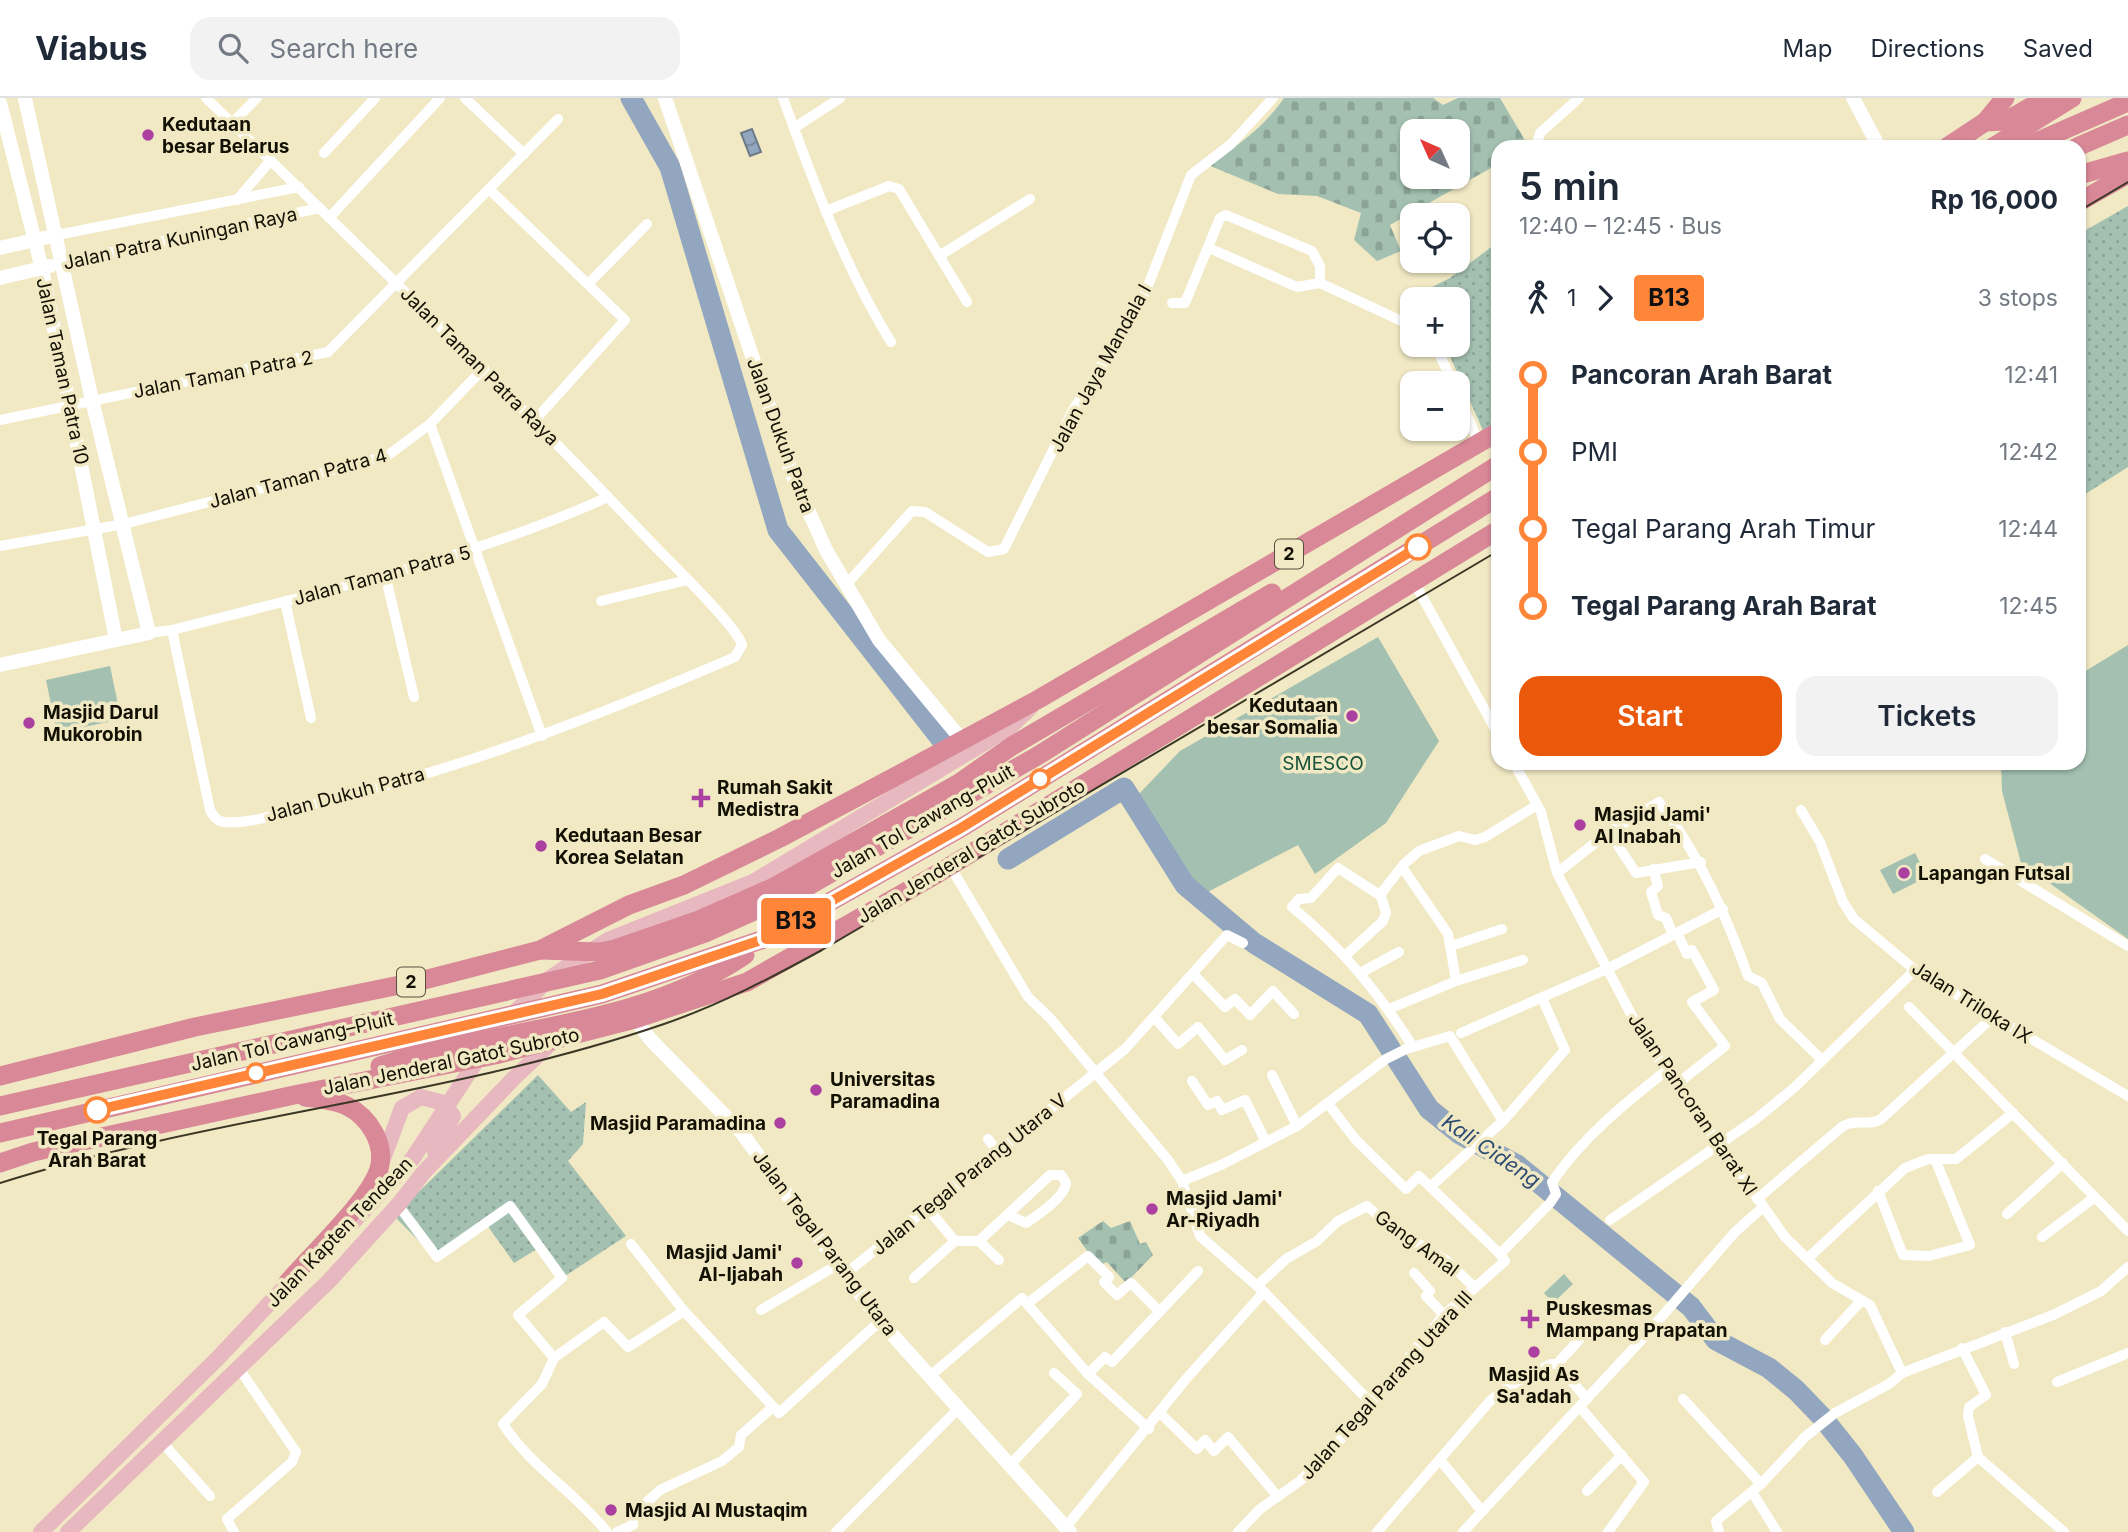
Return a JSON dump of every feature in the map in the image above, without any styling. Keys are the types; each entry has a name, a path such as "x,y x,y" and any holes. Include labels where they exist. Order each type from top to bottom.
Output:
{"highway":[{"path":"1958,140 1985,122 2005,98"},
{"path":"1985,122 2006,121 2046,98"},
{"path":"2004,140 2072,98"},
{"path":"2041,140 2128,102"},
{"path":"2086,143 2128,125"},
{"path":"2086,173 2128,163"},
{"path":"2086,186 2128,163"},
{"path":"2086,198 2128,174"},
{"name":"2","path":"0,1076 195,1027 424,980 540,950 629,905 684,885 780,838 1037,699 1491,436"},
{"name":"Jalan Tol Cawang–Pluit","path":"0,1106 600,970 705,933 803,889 1039,755 1491,469"},
{"name":"Jalan Tol Cawang–Pluit","path":"0,1133 602,994 764,939 961,828 1491,501"},
{"path":"540,950 599,952 646,939 699,920 819,863 959,783 1012,747 1236,613 1429,507"},
{"name":"Jalan Jenderal Gatot Subroto","path":"0,1163 33,1152 553,1041 635,1019 747,982 950,866 1491,534"},
{"path":"749,883 773,877 849,838 962,768 1012,747"},
{"path":"302,1093 390,1063 606,1014 660,996 729,966 764,939"},
{"path":"288,1282 358,1204 378,1170 380,1151 377,1140 360,1114 345,1104 302,1093"},
{"name":"Jalan Jenderal Gatot Subroto","path":"0,1154 33,1152"}],"main road":[{"path":"749,883 1009,728 1037,699"},
{"name":"Jalan Kapten Tendean","path":"41,1532 218,1358 288,1282 356,1219 413,1158 494,1034 550,978 608,940 749,883"},
{"name":"Jalan Kapten Tendean","path":"76,1530 161,1441 329,1281 424,1172 514,1077 553,1041"},
{"path":"378,1170 402,1108 415,1100 429,1097 444,1103 453,1116 424,1172"}],"street":[{"path":"0,103 25,98"},
{"name":"Jalan Taman Patra 10","path":"25,98 64,262 92,400 149,633"},
{"name":"Jalan Taman Patra Raya","path":"206,98 535,420 735,632 742,645"},
{"path":"232,123 257,98"},
{"path":"324,153 375,98"},
{"path":"330,217 440,98"},
{"path":"465,98 524,154"},
{"name":"Jalan Dukuh Patra","path":"666,98 792,474 826,550 879,639 961,739"},
{"path":"783,98 826,211 869,306 891,342"},
{"path":"794,128 840,98"},
{"name":"Jalan Jaya Mandala I","path":"846,585 912,510 925,512 988,552 1004,550 1073,410 1142,301 1191,174 1231,144 1273,98"},
{"path":"1853,98 1875,140"},
{"path":"1538,140 1540,134 1576,99"},
{"name":"Jalan Taman Patra 10","path":"0,103 42,269 116,640"},
{"name":"Jalan Taman Patra 2","path":"0,420 328,352 558,120"},
{"path":"237,200 271,160"},
{"path":"826,211 889,186 899,189 967,302"},
{"name":"Jalan Patra Kuningan Raya","path":"0,248 299,187"},
{"path":"489,189 625,323 535,420"},
{"path":"939,256 1030,200"},
{"name":"Jalan Patra Kuningan Raya","path":"0,278 320,208"},
{"path":"1172,303 1185,303 1220,218 1229,216 1307,247 1320,266 1320,283"},
{"path":"588,284 647,224"},
{"path":"1209,248 1297,287 1320,283 1400,320"},
{"name":"Jalan Taman Patra 4","path":"0,545 124,524 379,459 397,451 430,424 484,369"},
{"path":"1470,422 1479,443"},
{"path":"430,424 542,736"},
{"name":"Jalan Taman Patra 5","path":"149,633 172,630 477,550 544,526 608,497"},
{"path":"385,574 414,697"},
{"path":"601,601 687,580"},
{"path":"1414,582 1491,721"},
{"path":"285,601 311,718"},
{"name":"Jalan Dukuh Patra","path":"172,630 209,810 216,819 225,822 327,801 394,783 542,736 609,711 735,657 742,645"},
{"path":"0,665 149,633"},
{"name":"Jalan Pancoran Barat XI","path":"1518,770 1537,804 1557,873 1609,968 1638,1029 1760,1203 1832,1283 1874,1310 1902,1373"},
{"path":"1557,873 1609,832 1659,802 1701,862 1723,909 1748,976 1762,983 1780,1019 1822,1060"},
{"path":"1381,896 1402,867 1419,851 1459,836 1475,840 1485,837 1537,804"},
{"name":"Jalan Triloka IX","path":"1801,810 1820,842 1843,902 1854,919 1915,970 2128,1096"},
{"path":"1609,832 1634,872 1701,862"},
{"path":"1985,859 2128,946"},
{"path":"950,866 1028,998 1050,1018 1168,1160 1182,1181 1200,1236 1261,1289 1370,1402"},
{"path":"1402,867 1441,921 1451,946 1457,981"},
{"path":"1346,956 1383,922 1386,912 1381,896 1338,868 1311,898 1299,899 1292,907 1362,972 1389,1009 1409,1048"},
{"path":"1653,869 1658,886 1651,892 1658,915 1666,918 1687,954 1692,950 1714,990 1692,1002 1725,1046 1677,1084"},
{"path":"1182,1181 1297,1126 1329,1105 1386,1059 1409,1048 1455,1035 1542,998 1609,968 1723,909"},
{"path":"1451,946 1502,929"},
{"name":"Jalan Tegal Parang Utara V","path":"761,1310 841,1270 928,1209 1125,1049 1227,935 1242,943"},
{"path":"1362,972 1399,952"},
{"path":"1389,1009 1457,981 1523,960"},
{"path":"1611,1220 1720,1146 1795,1087 1915,970"},
{"path":"1193,974 1225,1007 1235,999 1250,1014 1272,991 1294,1014"},
{"path":"1430,1187 1465,1152 1503,1121 1565,1050 1542,998"},
{"path":"1909,1007 2128,1231"},
{"path":"1463,1532 1668,1311 1760,1203 1843,1126 1851,1121 1870,1123 1881,1118 1994,1016"},
{"path":"1154,1017 1178,1044 1198,1027 1224,1060 1242,1050"},
{"name":"Jalan Tegal Parang Utara","path":"635,1019 650,1039 741,1132 880,1321 1068,1530"},
{"path":"1455,1035 1503,1121"},
{"name":"Jalan Tegal Parang Utara III","path":"1238,1532 1260,1509 1300,1481 1444,1315 1505,1261 1500,1254 1553,1199 1552,1182 1569,1158 1619,1108 1667,1070"},
{"path":"1272,1074 1297,1126"},
{"path":"1192,1081 1208,1105 1217,1101 1222,1110 1244,1100 1266,1142"},
{"path":"1329,1105 1356,1140 1406,1189 1419,1176 1500,1254"},
{"path":"1808,1258 1878,1191 1917,1161 1950,1160 1965,1154 2013,1113"},
{"path":"988,1139 997,1151"},
{"path":"1878,1191 1903,1255 1929,1256 1970,1245 1936,1159"},
{"path":"2007,1214 2063,1163"},
{"path":"914,1278 955,1241 979,1241 1050,1175 1061,1175 1066,1183 1064,1191 1032,1219 1026,1223 1008,1215"},
{"path":"2042,1237 2095,1197"},
{"path":"398,1205 437,1257 511,1206 562,1278 518,1315 554,1358"},
{"name":"Gang Amal","path":"1261,1289 1286,1259 1317,1241 1338,1222 1367,1206 1394,1229 1446,1260 1474,1287"},
{"path":"928,1209 955,1241"},
{"path":"979,1241 999,1259"},
{"path":"631,1244 684,1311 779,1413 880,1321"},
{"path":"1027,1304 1087,1256 1109,1277 1104,1282 1118,1295 1131,1283 1159,1311"},
{"path":"1719,1532 1716,1521 1757,1488 1805,1437 1835,1413 1889,1384 1902,1373 2053,1315 2101,1291 2128,1267"},
{"path":"1088,1374 1105,1357 1112,1362 1198,1270"},
{"path":"1414,1273 1430,1291 1426,1296 1444,1315"},
{"path":"1068,1530 1261,1289"},
{"path":"930,1376 1020,1298 1088,1374 1149,1429"},
{"path":"1825,1340 1861,1301"},
{"path":"607,1532 585,1506 517,1446 503,1424 542,1384 554,1358 604,1322 628,1347 684,1311"},
{"path":"2005,1332 2014,1364"},
{"path":"1377,1532 1494,1397 1551,1364 1557,1364 1579,1340"},
{"path":"1962,1348 1982,1382 1986,1395 1969,1406 1968,1416 1978,1457 2064,1532"},
{"path":"2057,1382 2128,1353"},
{"path":"1557,1364 1583,1403 1644,1482 1608,1532"},
{"path":"234,1532 227,1520 292,1462 296,1452 238,1367"},
{"path":"1010,1465 1077,1394 1054,1373"},
{"path":"1683,1399 1757,1488 1777,1532"},
{"path":"617,1532 633,1525 633,1516 660,1489 722,1461 739,1447 741,1435 774,1407"},
{"path":"836,1532 959,1408"},
{"path":"1160,1413 1197,1449 1205,1440 1214,1451 1228,1437 1278,1497"},
{"path":"161,1441 210,1496"},
{"path":"1587,1491 1622,1455"},
{"path":"1937,1492 1978,1457"},
{"path":"1441,1461 1481,1510"}],"green space":[{"path":"1284,98 1433,98 1443,105 1458,98 1500,98 1525,140 1491,140 1491,168 1470,180 1470,119 1400,119 1400,189 1454,189 1429,203 1400,203 1400,219 1390,225 1400,251 1377,261 1354,240 1361,213 1317,196 1278,194 1208,165 1250,135"},
{"path":"2128,206 2128,467 2086,494 2086,230"},
{"path":"1491,247 1491,431 1485,435 1470,401 1470,371 1457,371 1450,357 1470,357 1470,287 1432,287 1457,273 1470,273 1470,263"},
{"name":"SMESCO","path":"1378,637 1439,741 1386,823 1315,874 1298,845 1202,895 1165,845 1137,796 1180,751"},
{"path":"2128,645 2128,939 2021,863 2002,791 2001,770 2086,770 2086,671"},
{"path":"110,666 121,719 57,733 46,680"},
{"name":"Lapangan Futsal","path":"1915,853 1927,877 1893,894 1880,870"},
{"path":"538,1075 571,1112 586,1102 583,1144 568,1161 626,1236 562,1278 537,1249 514,1263 487,1225 435,1257 394,1216"},
{"path":"1103,1221 1111,1228 1130,1221 1140,1244 1146,1242 1153,1255 1126,1283 1107,1262 1098,1266 1078,1238"},
{"path":"1564,1274 1573,1284 1553,1303 1544,1293"}],"water":[{"path":"752,129 761,152 750,156 741,133"}],"waterway":[{"path":"631,98 670,167 778,530 942,740"},
{"name":"Kali Cideng","path":"1008,859 1124,788 1185,885 1254,943 1368,1014 1429,1109 1460,1134 1517,1165 1691,1307 1716,1340 1769,1368 1796,1390 1853,1456 1904,1532"}],"tram line":[{"path":"2086,207 2128,182"},
{"path":"0,1183 165,1139 500,1070 582,1049 664,1024 705,1008 822,950 1491,555"}],"bus line":[{"name":"B13","path":"97,1110 461,1024 602,994 721,956 764,939 961,828 1418,547"}],"place":[{"name":"Kedutaan besar Belarus","path":"148,135"},
{"name":"Kedutaan besar Somalia","path":"1352,716"},
{"name":"Masjid Darul Mukorobin","path":"29,723"},
{"name":"Rumah Sakit Medistra","path":"701,798"},
{"name":"Masjid Jami' Al Inabah","path":"1580,825"},
{"name":"Kedutaan Besar Korea Selatan","path":"541,846"},
{"name":"Lapangan Futsal","path":"1904,873"},
{"name":"Universitas Paramadina","path":"816,1090"},
{"name":"Tegal Parang Arah Barat","path":"97,1110"},
{"name":"Masjid Paramadina","path":"780,1123"},
{"name":"Masjid Jami' Ar-Riyadh","path":"1152,1209"},
{"name":"Masjid Jami' Al-Ijabah","path":"797,1263"},
{"name":"Puskesmas Mampang Prapatan","path":"1530,1319"},
{"name":"Masjid As Sa'adah","path":"1534,1352"},
{"name":"Masjid Al Mustaqim","path":"611,1510"}]}
